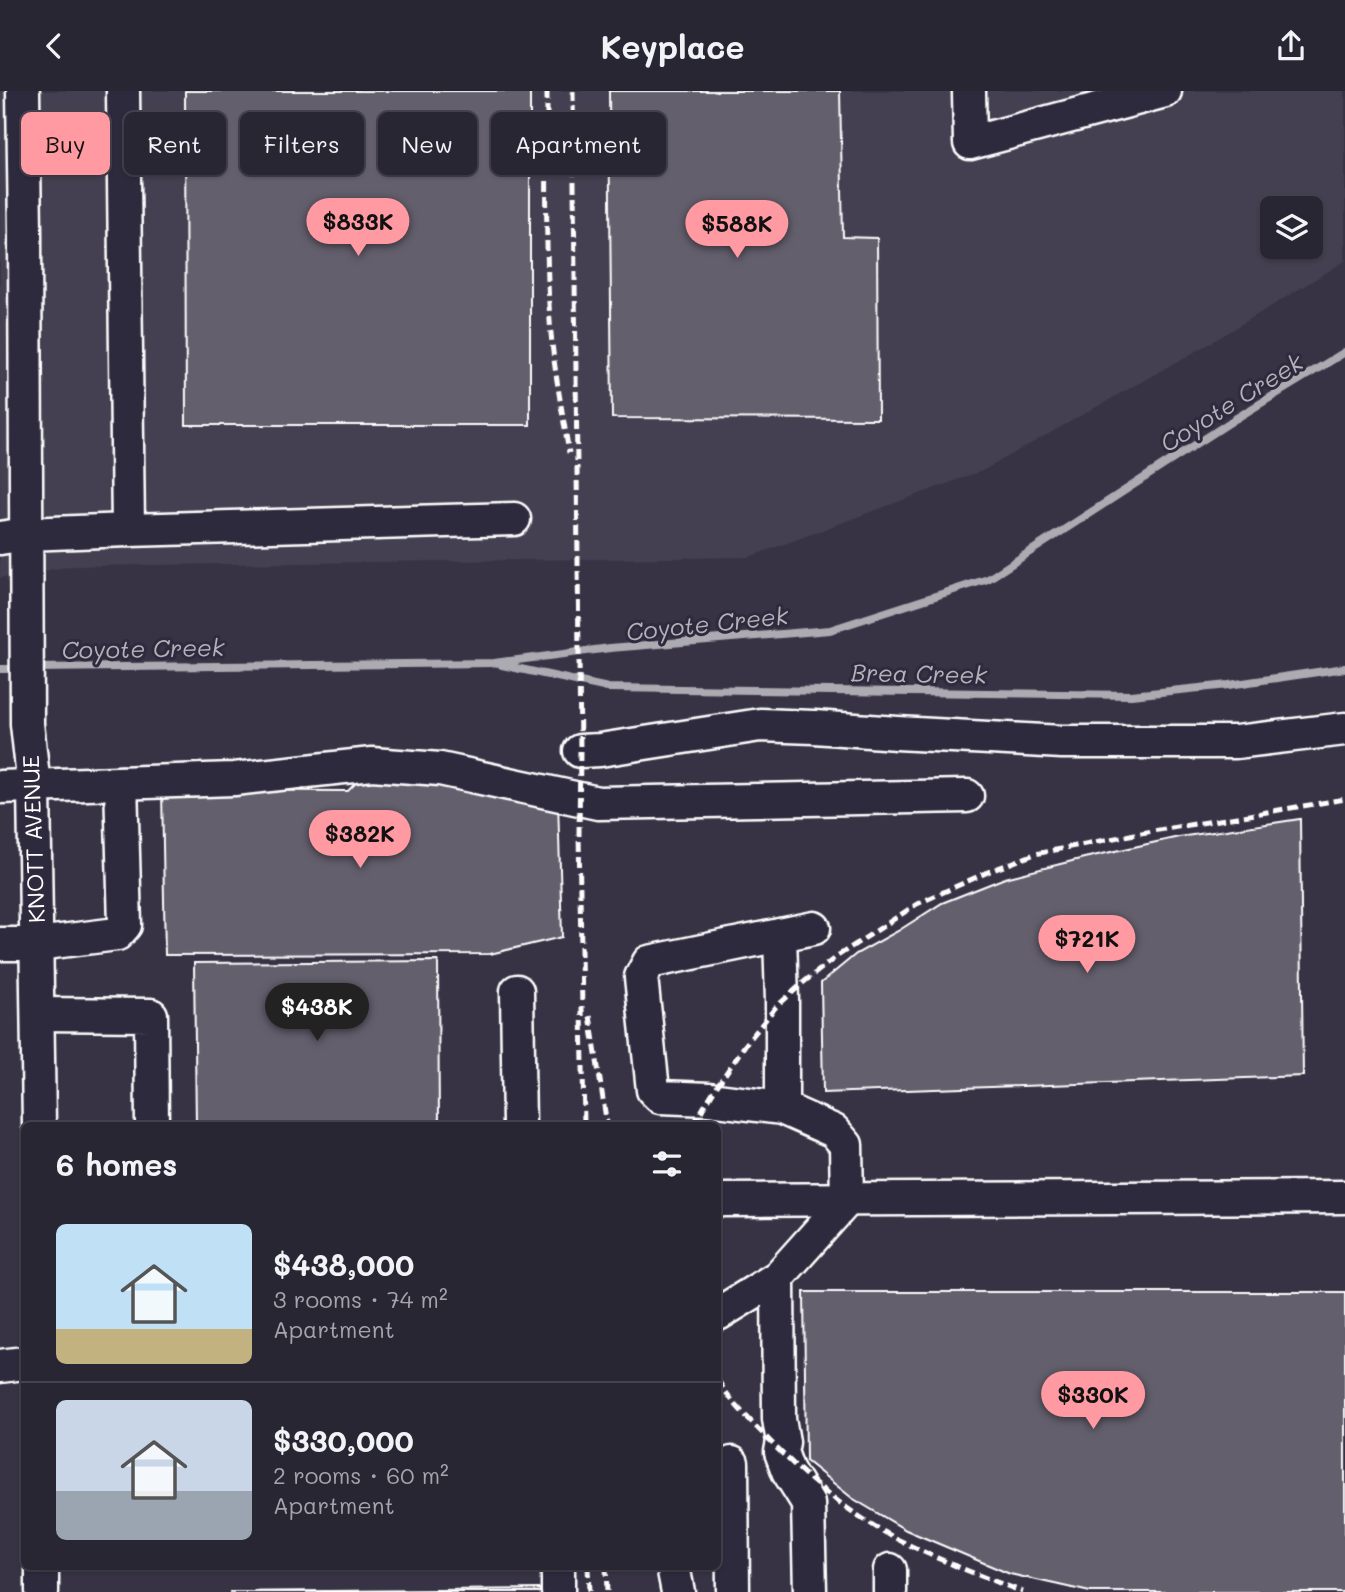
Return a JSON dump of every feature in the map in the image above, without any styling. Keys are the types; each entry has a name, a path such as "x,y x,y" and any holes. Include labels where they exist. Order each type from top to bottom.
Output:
{"street":[{"name":"KNOTT AVENUE","path":"23,91 12,134 13,536 26,611 27,724 34,786 39,1122"},
{"path":"123,91 128,530"},
{"path":"969,91 970,143 1165,91"},
{"path":"13,536 514,519"},
{"path":"580,751 760,725 1062,742 1236,742 1345,729"},
{"path":"0,787 234,779 372,764 440,769 598,803 967,796"},
{"path":"0,944 37,944 117,934 125,925 121,783"},
{"path":"721,1312 778,1277 847,1200 846,1145 835,1131 782,1108 709,1099 660,1097 653,1090 641,977 649,963 814,928"},
{"path":"780,935 782,1108"},
{"path":"517,991 519,1122"},
{"path":"38,1014 151,1015 152,1122"},
{"path":"721,1201 1345,1198"},
{"path":"778,1277 779,1419 783,1442 781,1453 788,1471 808,1503 810,1592"},
{"path":"0,1366 21,1363"},
{"path":"732,1462 733,1592"},
{"path":"42,1592 43,1570"},
{"path":"558,1570 558,1592"},
{"path":"674,1570 678,1592"}],"shaded area":[{"path":"0,91 1345,91 1345,261 1209,344 984,470 749,557 72,566 0,578"}],"building":[{"path":"185,91 530,91 530,112 491,112 491,175 530,175 530,425 186,425 185,175 226,175 226,112 185,112"},
{"path":"609,91 840,91 843,237 877,238 878,419 612,418 610,175 666,175 666,112 609,112"},
{"path":"368,770 558,801 562,937 490,954 165,955 162,790 348,791"},
{"path":"1300,819 1303,1076 823,1093 821,983 856,954 942,903 1005,878 1084,858 1179,837"},
{"path":"438,961 439,1122 196,1122 194,963"},
{"path":"804,1292 1345,1292 1345,1592 1090,1592 1010,1574 906,1530 852,1498 806,1461"},
{"path":"540,1589 540,1592 229,1592"}],"waterway":[{"name":"Coyote Creek","path":"34,668 494,663 610,648 830,630 988,579 1235,419 1345,352"},
{"name":"Brea Creek","path":"502,665 608,688 1131,695 1229,685 1345,668"},
{"name":"Coyote Creek","path":"0,669 22,669"}],"railway":[{"path":"547,91 550,321 555,371 569,453"},
{"path":"573,91 584,1122"},
{"path":"695,1122 745,1045 775,1008 836,957 917,904 1035,854 1135,834 1345,799"},
{"path":"590,1016 607,1122"},
{"path":"721,1384 740,1410 780,1451 810,1479 860,1517 926,1553 1023,1592"},
{"path":"588,1570 589,1592"},
{"path":"606,1570 607,1592"}]}
